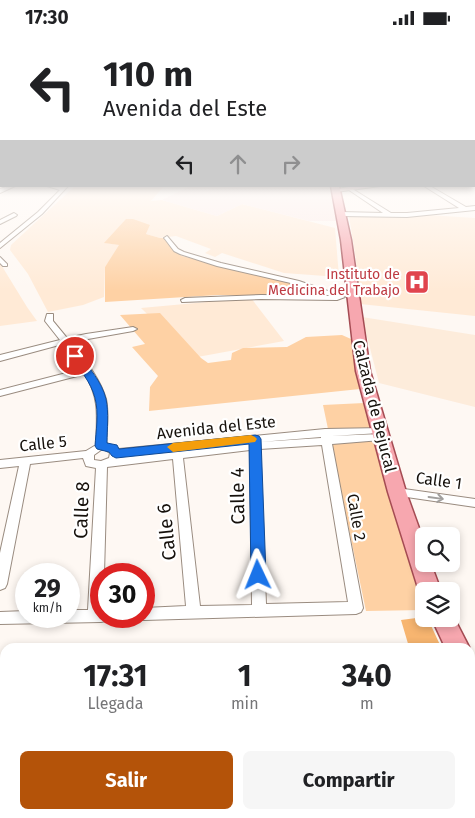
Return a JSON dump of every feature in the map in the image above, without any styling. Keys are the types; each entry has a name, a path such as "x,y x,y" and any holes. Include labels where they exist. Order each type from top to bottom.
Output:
{"main road":[{"name":"Calzada de Bejucal","path":"342,218 347,298 364,371 397,492 427,582"},
{"path":"447,627 455,643"}],"street":[{"path":"0,247 35,218"},
{"path":"167,237 176,250 182,253 219,265 297,282 347,298"},
{"path":"315,299 316,294 320,290"},
{"path":"186,300 261,297 347,298"},
{"path":"50,319 86,371 100,396 102,406 101,446"},
{"path":"0,358 93,334 132,329"},
{"path":"0,393 86,371"},
{"name":"Avenida del Este","path":"110,460 255,443 381,433"},
{"name":"Calle 2","path":"259,611 357,607 326,436"},
{"name":"Calle 4","path":"255,443 259,611"},
{"path":"101,446 113,448 110,460 90,463 88,454 93,449 101,446"},
{"name":"Calle 6","path":"177,451 194,613"},
{"name":"Calle 5","path":"0,463 88,454"},
{"name":"Calle 8","path":"102,563 110,460"},
{"path":"0,585 25,461"},
{"name":"Calle 1","path":"397,492 475,503"},
{"path":"155,614 259,611"},
{"path":"0,618 90,616"}],"shaded area":[{"path":"41,218 294,218 335,228 339,277 284,273 222,253 215,257 205,253 211,249 176,236 160,238 146,234 150,225 105,243 120,245 105,267 104,297 83,305 48,312 28,274 10,250 11,245"},
{"path":"295,218 336,218 337,221 309,221"},
{"path":"349,218 475,218 475,316 360,304"},
{"path":"126,219 133,219 150,225 146,234 167,238 175,251 182,256 313,289 312,296 218,295 105,302 105,267 119,245 104,243"},
{"path":"0,263 27,307 37,321 0,326"},
{"path":"251,298 284,341 192,358 141,308"},
{"path":"160,313 201,358 208,363 231,360 232,353 243,348 287,347 306,337 342,335 351,339 360,389 149,411 150,387 158,376 132,347 145,344 120,315"},
{"path":"362,317 475,335 475,407 379,383"},
{"path":"364,403 389,497 417,582 415,582 415,610 366,611 323,405"},
{"path":"415,618 415,627 432,627 439,643 408,643 401,620"}],"slow traffic":[{"path":"173,447 251,439"}],"place":[{"name":"Instituto de Medicina del Trabajo","path":"417,282"}],"route":[{"path":"75,356 93,381 100,396 102,406 101,446 113,448 116,453 255,439 258,575"}]}
